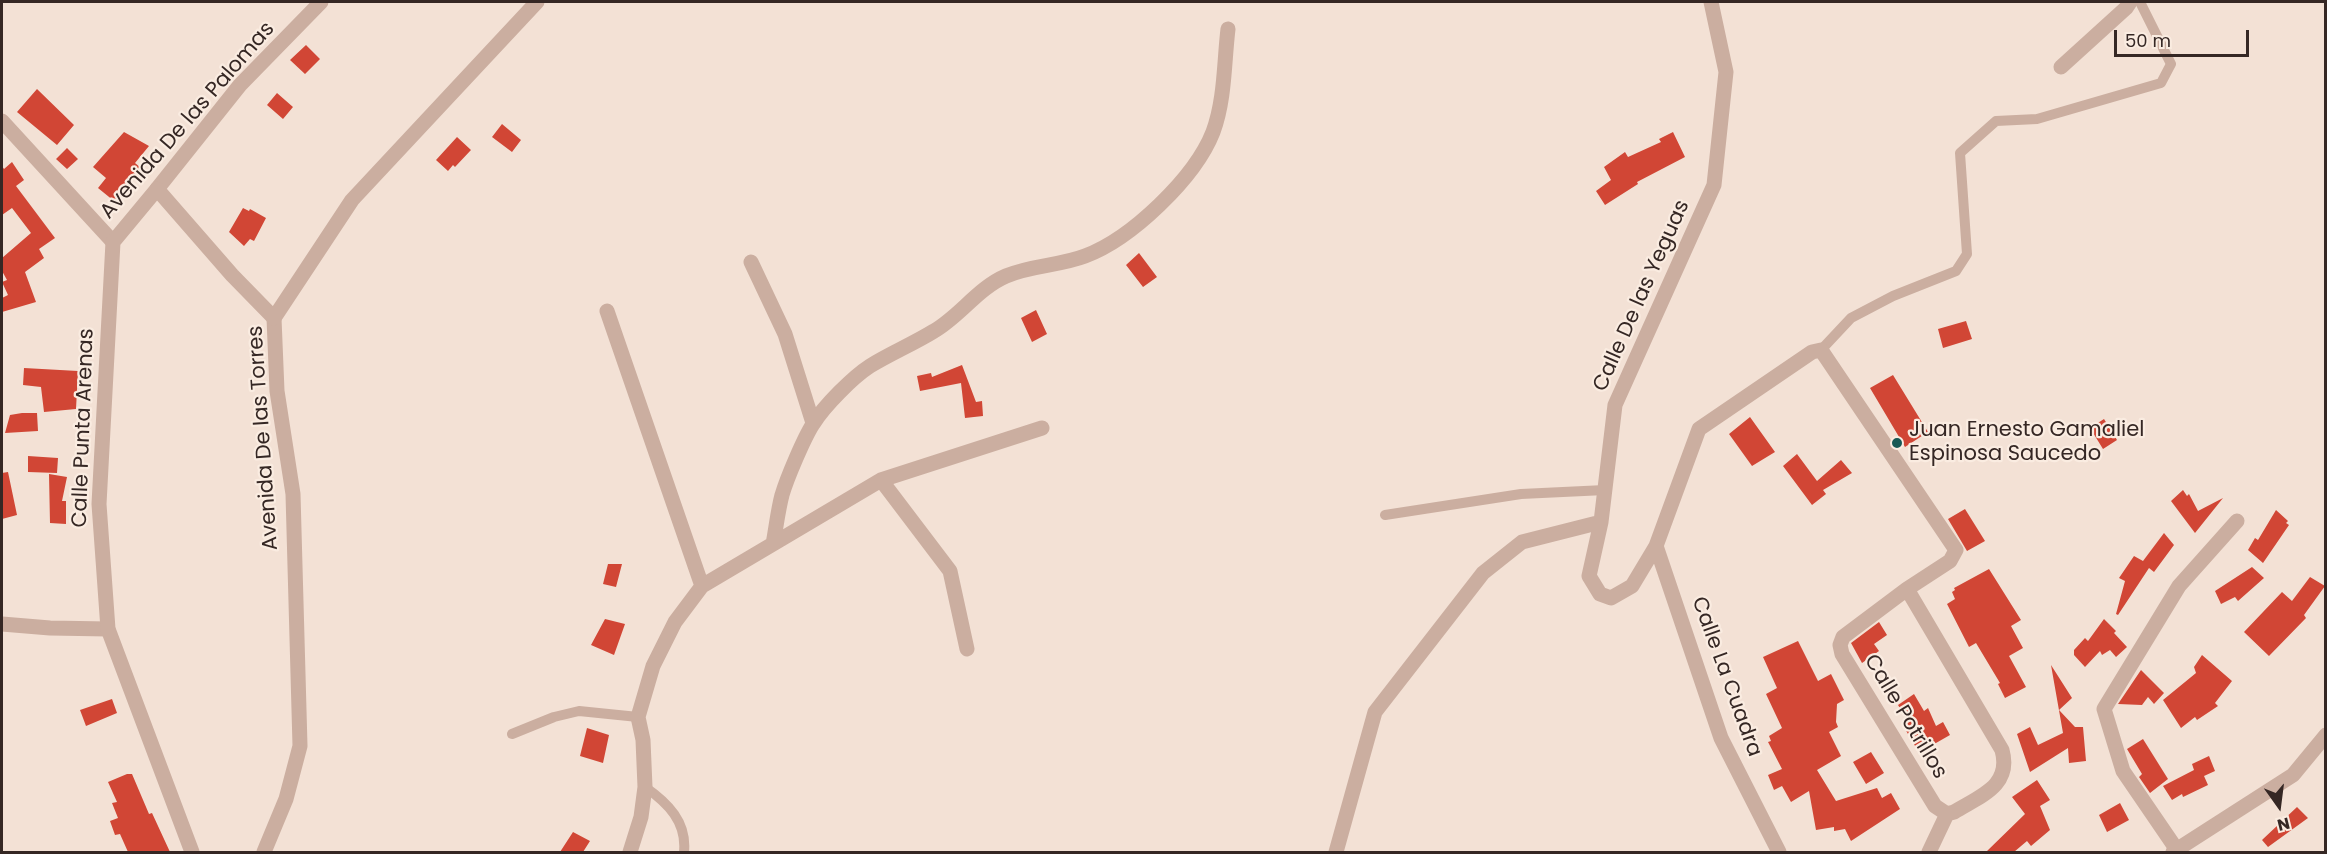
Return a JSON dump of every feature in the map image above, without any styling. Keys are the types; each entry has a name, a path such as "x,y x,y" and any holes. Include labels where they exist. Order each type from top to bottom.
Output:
{"street":[{"name":"Avenida De las Palomas","path":"113,242 240,85 321,2"},
{"name":"Avenida De las Torres","path":"264,852 286,799 300,746 292,494 278,392 274,318 352,200 537,2"},
{"name":"Calle De las Yeguas","path":"1656,546 1632,586 1611,598 1600,594 1589,576 1601,522 1616,405 1714,185 1726,72 1711,2"},
{"path":"2061,67 2127,8 2130,2"},
{"path":"773,544 782,494 813,423 845,387 868,367 935,331 958,315 992,282 1024,270 1085,256 1114,241 1146,219 1163,201 1197,159 1213,133 1219,109 1228,29"},
{"path":"2,122 113,242"},
{"path":"157,189 232,275 274,318"},
{"name":"Calle Punta Arenas","path":"113,242 99,504 108,628 192,852"},
{"path":"751,262 785,334 813,423"},
{"path":"607,311 702,586"},
{"path":"1656,546 1699,429 1812,352 1821,350 1956,550 1950,561 1907,590 2002,750 2005,768 2002,778 1995,786 1947,814 1929,852"},
{"path":"630,852 641,818 645,787 643,740 638,717 653,666 675,622 702,586 881,480 1042,428"},
{"path":"881,480 950,571 966,649"},
{"path":"2237,521 2179,586 2104,709 2123,771 2175,851 2293,775 2325,735"},
{"path":"1336,852 1375,712 1483,573 1522,542 1601,522"},
{"name":"Calle La Cuadra","path":"1656,546 1721,738 1779,852"},
{"name":"Calle Potrillos","path":"1907,590 1843,637 1839,645 1842,654 1935,806 1947,814"},
{"path":"2,624 50,628 108,628"}],"lane":[{"path":"1821,350 1851,318 1893,296 1956,271 1967,254 1960,153 1996,122 2037,119 2161,83 2171,64 2140,2"},
{"path":"1385,515 1521,494 1605,490"},
{"path":"512,734 554,717 579,711 638,717"},
{"path":"645,787 665,801 680,822 684,852"}],"building":[{"path":"306,45 320,59 305,74 290,60"},
{"path":"37,89 74,125 57,145 17,112"},
{"path":"277,93 293,107 283,119 267,105"},
{"path":"502,124 521,140 512,152 492,137"},
{"path":"124,132 149,146 135,163 141,168 114,201 98,188 106,178 93,167"},
{"path":"1673,132 1685,157 1637,182 1638,184 1605,205 1596,191 1611,180 1604,167 1625,152 1628,157 1661,142 1659,139"},
{"path":"457,137 471,150 448,171 436,160"},
{"path":"67,148 78,159 67,169 56,159"},
{"path":"12,162 24,180 16,186 55,238 39,249 44,258 25,272 36,302 2,312 2,298 8,295 2,282 7,280 2,271 2,258 31,233 12,208 2,215 2,166 4,169"},
{"path":"243,208 249,211 250,209 266,218 254,241 250,239 244,246 229,232"},
{"path":"1139,253 1157,277 1143,287 1126,265"},
{"path":"1036,310 1047,334 1032,342 1021,318"},
{"path":"1966,321 1972,339 1943,348 1938,329"},
{"path":"962,365 976,402 982,401 983,416 965,418 961,383 920,391 917,376 931,373 932,377"},
{"path":"24,368 78,371 76,409 44,412 41,387 23,385"},
{"path":"1893,375 1928,432 1905,447 1870,388"},
{"path":"37,413 38,431 5,433 10,415"},
{"path":"1750,417 1775,452 1752,466 1729,434"},
{"path":"2104,419 2117,440 2103,449 2090,428"},
{"path":"1797,454 1817,481 1841,460 1852,473 1823,490 1826,494 1812,505 1783,466"},
{"path":"28,456 58,458 57,473 28,472"},
{"path":"8,472 17,515 2,519 2,473"},
{"path":"49,474 67,477 62,501 66,501 66,524 50,523"},
{"path":"2183,490 2187,496 2189,494 2198,511 2223,498 2195,533 2171,501"},
{"path":"1965,509 1985,541 1967,551 1948,519"},
{"path":"2276,510 2288,521 2286,523 2289,525 2263,563 2248,550 2255,538 2258,540"},
{"path":"2164,533 2174,545 2154,572 2149,568 2118,615 2116,614 2125,581 2119,578 2134,556 2143,561"},
{"path":"608,564 622,564 616,587 603,584"},
{"path":"2252,567 2264,578 2238,601 2235,597 2221,604 2215,591"},
{"path":"1989,569 2021,620 2011,626 2023,648 2009,656 2026,687 2005,698 1998,684 2000,683 1976,643 1969,647 1947,604 1955,599 1952,592 1954,588"},
{"path":"2310,577 2325,586 2304,615 2306,618 2269,656 2244,632 2282,592 2292,601"},
{"path":"605,619 625,624 614,655 591,645"},
{"path":"2104,619 2127,647 2116,657 2110,650 2102,655 2100,651 2085,667 2074,655 2074,650 2085,638 2088,641"},
{"path":"1879,622 1887,635 1874,644 1879,651 1862,663 1851,643"},
{"path":"1798,641 1818,681 1831,674 1844,700 1837,704 1838,727 1829,732 1841,756 1817,770 1836,801 1877,788 1882,798 1891,793 1900,809 1851,841 1845,829 1834,831 1834,827 1816,830 1809,791 1791,802 1782,786 1774,790 1768,775 1782,769 1768,742 1771,741 1769,736 1782,728 1766,694 1777,688 1763,657"},
{"path":"2202,655 2232,681 2215,703 2218,706 2197,720 2195,717 2181,728 2163,700 2196,673 2194,667"},
{"path":"2051,665 2072,698 2059,710 2075,727 2083,727 2086,761 2069,763 2068,748 2030,772 2017,734 2030,727 2038,745 2063,733"},
{"path":"2141,670 2164,693 2154,704 2148,697 2142,705 2118,704"},
{"path":"1914,694 1924,711 1928,708 1936,726 1943,722 1950,735 1922,751 1918,751 1902,723 1907,720 1898,705"},
{"path":"112,699 117,713 86,726 80,710"},
{"path":"587,728 609,735 603,763 580,756"},
{"path":"2143,739 2168,779 2150,793 2139,777 2142,774 2127,749"},
{"path":"1871,752 1884,773 1866,784 1853,762"},
{"path":"2209,756 2215,771 2204,776 2208,785 2172,800 2163,786 2194,770 2192,764"},
{"path":"132,774 149,814 152,813 170,852 128,852 120,834 115,835 110,821 118,818 112,803 117,802 108,782"},
{"path":"2037,780 2050,800 2040,806 2050,830 2031,846 2027,841 2014,852 1986,852 2025,814 2012,797"},
{"path":"2120,803 2129,820 2107,832 2099,815"},
{"path":"2297,807 2308,818 2268,847 2262,840"},
{"path":"573,832 590,841 583,852 560,852"}],"place":[{"name":"Juan Ernesto Gamaliel Espinosa Saucedo","path":"1897,443"}]}
